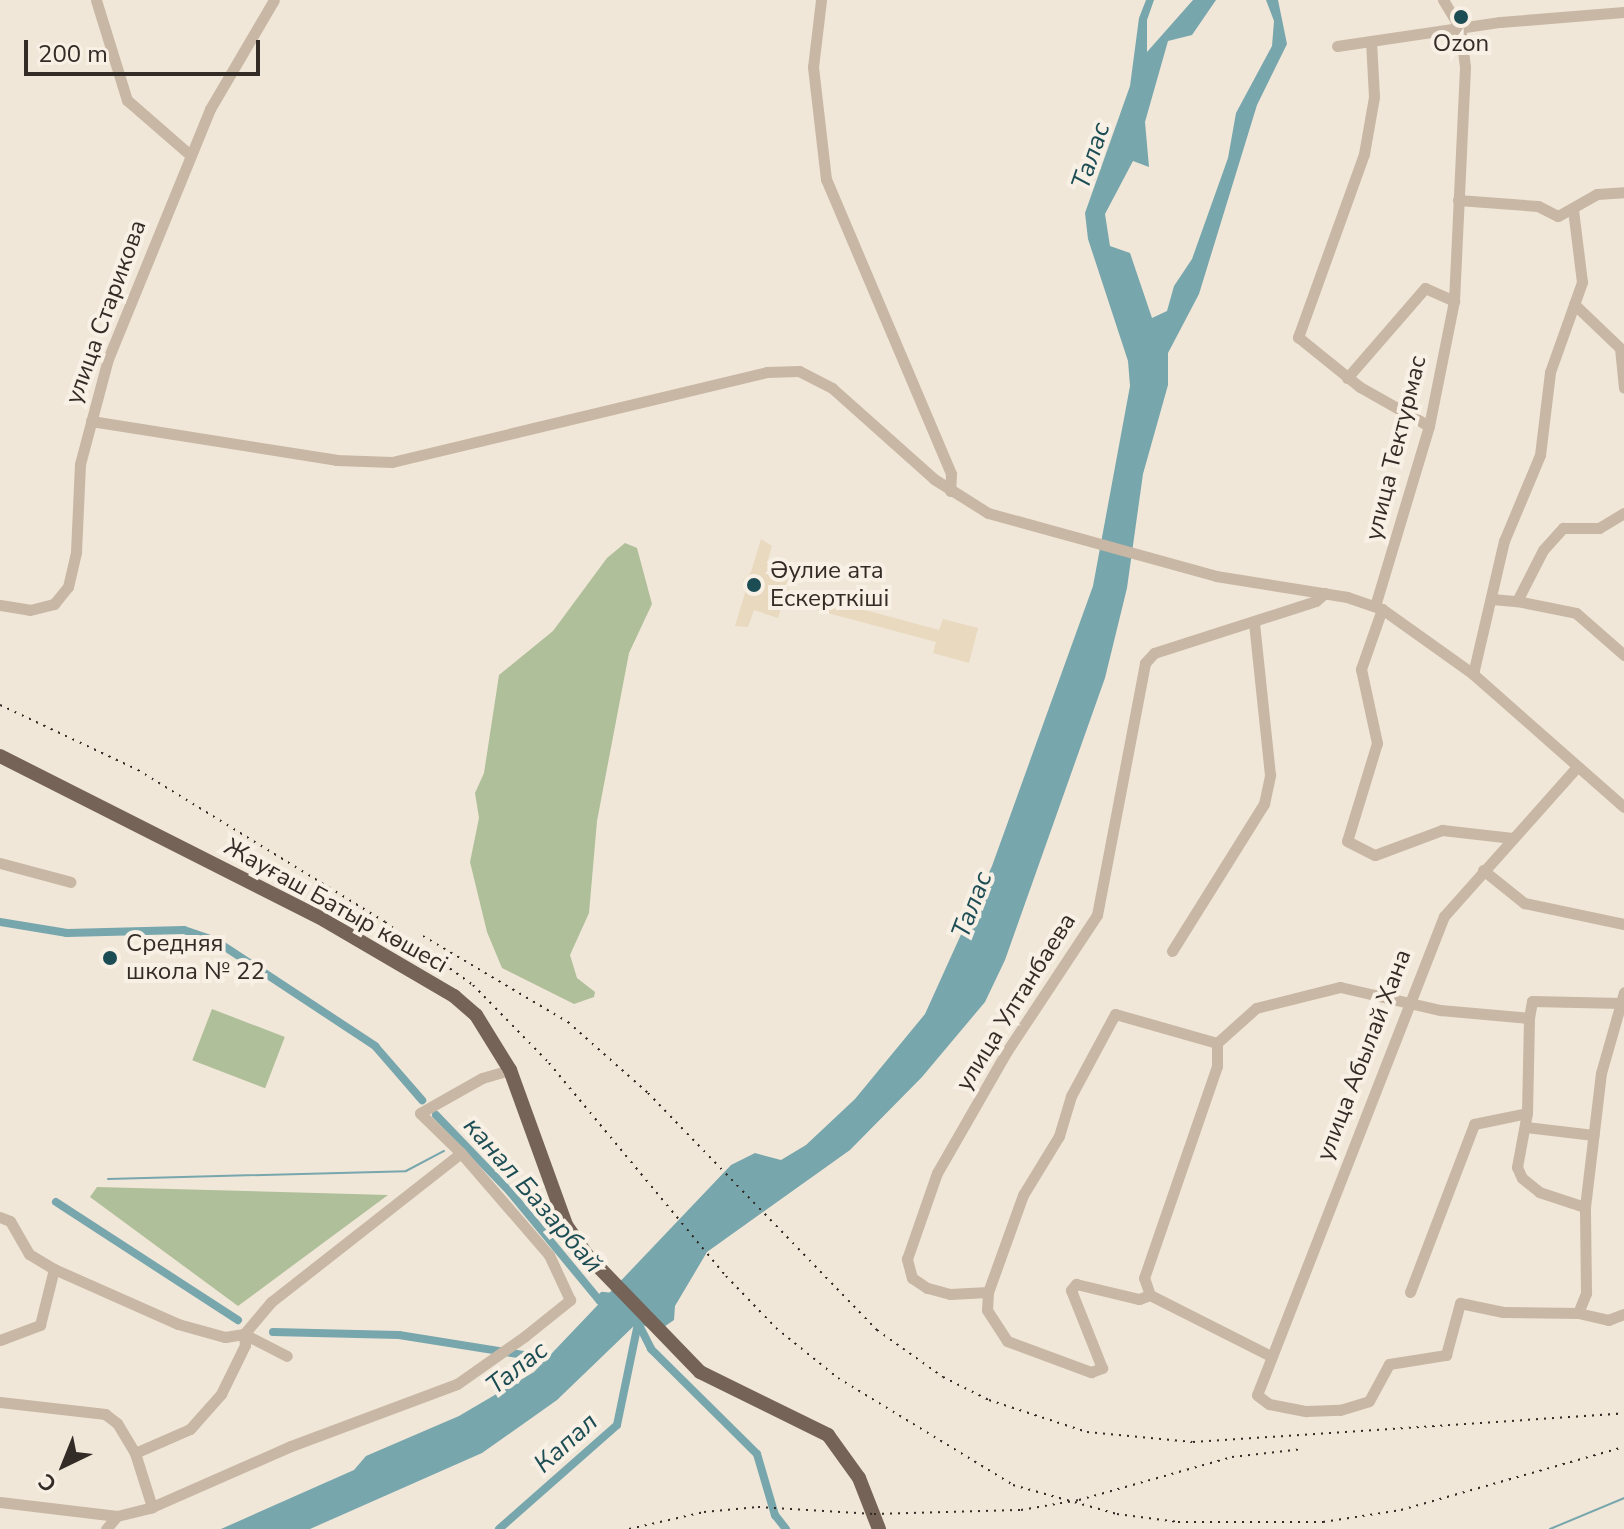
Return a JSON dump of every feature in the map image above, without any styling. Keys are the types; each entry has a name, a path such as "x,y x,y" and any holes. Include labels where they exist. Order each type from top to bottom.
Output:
{"main road":[{"name":"Жауғаш Батыр көшесі","path":"0,756 145,826 422,975 476,1015 510,1070 566,1225 601,1272 700,1372 729,1390 809,1421 828,1435 859,1478 879,1529"}],"street":[{"path":"96,0 127,100 190,155"},
{"name":"улица Старикова","path":"0,605 30,610 54,604 68,587 76,552 80,464 137,282 210,109 274,0"},
{"path":"821,0 813,67 826,179 951,474 950,491"},
{"name":"улица Тектурмас","path":"1443,0 1460,28 1465,67 1454,301 1429,426 1361,669 1377,743 1347,841 1375,855 1442,830 1513,838"},
{"path":"1337,46 1460,28 1624,12"},
{"path":"1371,41 1374,97 1364,154 1298,337 1347,378 1429,426"},
{"path":"1458,200 1538,206 1558,216 1597,194 1624,192"},
{"path":"1473,674 1504,541 1540,455 1550,372 1582,273 1573,210"},
{"name":"улица Тектурмас","path":"1347,378 1425,288 1454,301"},
{"path":"1574,304 1620,348 1624,388"},
{"path":"91,421 336,460 392,462 783,369 808,374 832,388 950,491 988,513 1260,586 1325,593 1379,607 1473,674 1576,768 1624,807"},
{"path":"1517,601 1543,550 1563,528 1599,528 1624,513"},
{"name":"улица Ултанбаева","path":"988,1292 950,1294 912,1278 907,1259 937,1173 1007,1051 1093,924 1121,808 1145,663 1154,653 1254,622 1325,593"},
{"path":"1492,599 1576,613 1624,655"},
{"path":"1172,951 1264,804 1270,775 1268,734 1254,622"},
{"name":"улица Абылай Хана","path":"1576,768 1444,916 1257,1395 1269,1404 1306,1411 1340,1410 1369,1401 1389,1364 1446,1355 1460,1303 1503,1312 1578,1313"},
{"path":"0,863 71,882"},
{"path":"1483,870 1524,903 1624,924"},
{"path":"1271,1356 1150,1295 1144,1278 1217,1066 1217,1043 1256,1008 1340,987 1409,1005 1529,1018"},
{"path":"1585,1207 1539,1192 1522,1178 1517,1167 1526,1127 1532,1001 1622,998 1609,1038 1594,1135 1585,1207 1586,1293 1578,1313 1608,1320 1624,1314"},
{"path":"1150,1295 1139,1299 1076,1284 1071,1290 1102,1368 1091,1372 1007,1341 987,1310 988,1292 1023,1195 1059,1136 1071,1096 1115,1014 1217,1043"},
{"path":"0,1502 117,1516 152,1507 291,1446 457,1384 570,1300 549,1255 461,1153 420,1113 482,1078 510,1070"},
{"path":"1410,1292 1474,1124 1527,1113"},
{"path":"1526,1127 1594,1135"},
{"path":"135,1453 183,1433 201,1418 237,1362 244,1334 271,1302 461,1153"},
{"path":"0,1217 10,1221 29,1254 54,1269 208,1335 244,1334 287,1356"},
{"path":"0,1340 40,1325 48,1312 54,1269"},
{"path":"0,1402 105,1414 117,1423 135,1453 152,1507"},
{"path":"106,1529 117,1516"}],"green space":[{"path":"625,543 637,548 652,604 629,653 597,821 589,913 570,955 577,978 595,992 594,997 574,1004 502,968 487,932 470,862 479,818 475,793 484,773 499,675 553,631 607,558"},
{"path":"212,1009 285,1037 265,1088 192,1060"},
{"path":"97,1187 388,1195 238,1306 90,1197"}],"shaded area":[{"path":"761,539 772,546 767,563 792,571 787,589 939,630 943,619 978,628 969,663 933,653 936,642 783,601 778,618 754,610 748,627 735,626 745,593 743,580 751,572"}],"water":[{"path":"1146,0 1154,0 1147,20 1147,52 1193,0 1216,0 1192,35 1168,41 1145,122 1149,167 1133,161 1105,214 1110,246 1130,253 1152,318 1167,311 1174,286 1192,259 1228,158 1236,113 1272,46 1274,21 1266,0 1278,0 1287,44 1257,105 1199,294 1168,353 1168,385 1143,474 1127,588 1105,678 1005,960 985,1002 922,1077 850,1150 707,1252 675,1306 674,1320 658,1331 637,1323 557,1400 482,1453 310,1529 221,1529 354,1470 366,1456 459,1416 534,1372 731,1165 755,1153 781,1160 806,1145 855,1099 925,1014 992,866 1093,586 1130,386 1128,361 1088,239 1085,213 1130,86 1139,18"}],"waterway":[{"name":"канал Базарбай","path":"0,922 67,933 184,930 216,941 375,1046 422,1100"},
{"name":"канал Базарбай","path":"436,1115 510,1192 600,1301 603,1296 614,1297"},
{"path":"108,1179 406,1171 444,1151"},
{"path":"56,1202 238,1320"},
{"path":"641,1314 638,1323 651,1349 757,1454 775,1515 786,1529"},
{"name":"Капал","path":"499,1529 617,1425 638,1324"},
{"name":"Талас","path":"273,1332 399,1335 555,1360"},
{"path":"1550,1529 1624,1498"}],"railway":[{"path":"0,705 138,770 385,922 473,985 549,1063 726,1276 776,1328 838,1378 1013,1485 1117,1514 1178,1522 1323,1522 1401,1510 1624,1447"},
{"path":"423,936 568,1022 648,1093 877,1330 943,1377 989,1400 1087,1432 1193,1442 1624,1413"},
{"path":"629,1529 704,1512 758,1507 874,1514 1021,1510 1079,1500 1232,1457 1303,1449"}],"place":[{"name":"Ozon","path":"1461,17"},
{"name":"Әулие ата Ескерткіші","path":"754,585"},
{"name":"Средняя школа № 22","path":"110,958"}]}
